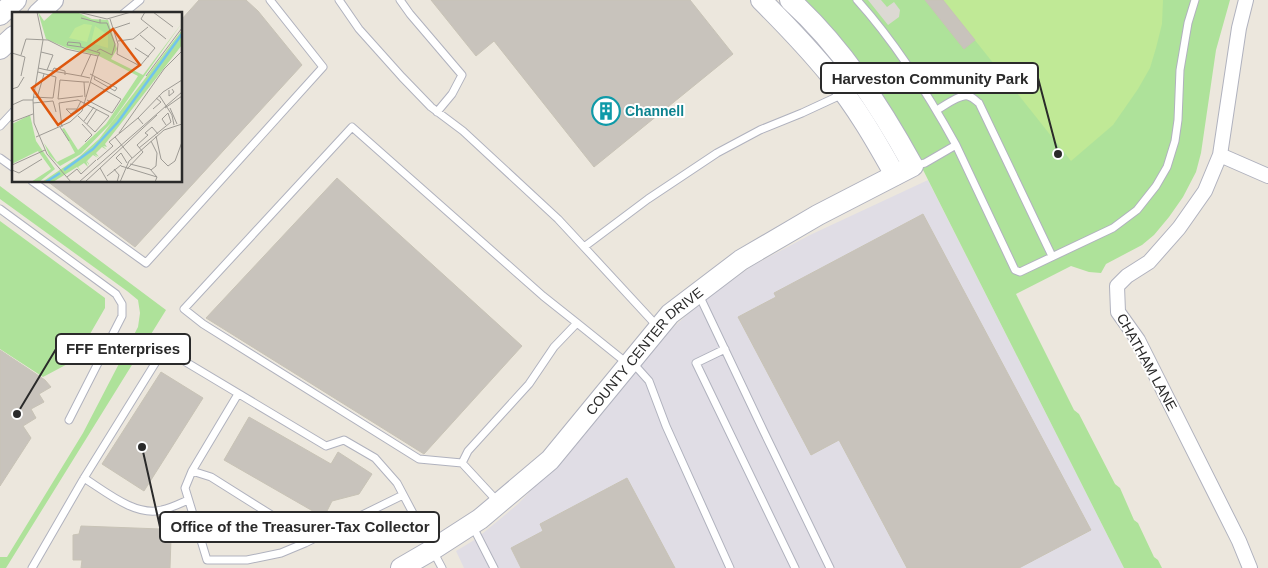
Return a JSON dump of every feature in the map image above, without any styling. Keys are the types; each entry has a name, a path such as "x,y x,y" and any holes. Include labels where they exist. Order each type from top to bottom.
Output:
{"street":[{"path":"0,15 16,0"},
{"path":"40,12 53,0"},
{"path":"761,0 808,48 832,77 867,128 904,171"},
{"path":"790,0 808,16 842,56 882,114 900,143 904,171"},
{"name":"CHATHAM LANE","path":"1246,0 1238,28 1220,155 1204,191 1179,228 1149,262 1127,276 1117,286 1118,312 1138,340 1239,541 1250,568"},
{"path":"0,49 12,38"},
{"path":"1220,155 1268,176"},
{"name":"COUNTY CENTER DRIVE","path":"401,568 472,525 550,460 670,314 741,260 818,215 904,171"}],"lane":[{"path":"125,12 140,0"},
{"path":"33,182 146,263 323,67 270,0"},
{"path":"339,0 359,28 431,107 463,131 558,219 658,328"},
{"path":"400,0 462,75 452,94 437,112"},
{"path":"857,0 884,32 937,110 956,145 1015,270 1020,272 1113,228 1136,210 1156,186 1167,167 1175,141 1181,60 1188,23 1195,0"},
{"path":"584,247 648,199 717,153 760,130 844,94"},
{"path":"937,110 965,96 971,97 979,103 1052,256"},
{"path":"0,126 12,113"},
{"path":"499,503 462,463 419,459 203,324 184,309 352,127 543,296 630,363 649,381 666,426 730,568"},
{"path":"904,171 925,163 956,145"},
{"path":"0,158 12,167"},
{"path":"0,210 116,294 122,304 122,316 69,420"},
{"path":"698,293 830,568"},
{"path":"462,463 468,451 529,384 554,347 577,323"},
{"path":"32,568 84,478 164,349 326,446 344,440 376,458 397,483 442,568"},
{"path":"725,349 696,363 794,568"},
{"path":"238,394 192,471 185,488 207,560 247,560 281,552 305,543 403,495"},
{"path":"192,471 211,477 289,526 305,543"},
{"path":"84,478 129,506 145,512 161,510 188,500"},
{"path":"472,525 494,568"}],"shaded area":[{"path":"868,0 881,0 887,7 894,2 900,10 899,17 888,25"},
{"path":"928,180 1124,568 464,568 456,551 476,539 518,504 559,461 655,344 699,304 752,266 810,235"}],"green space":[{"path":"801,0 1230,0 1216,50 1201,153 1196,172 1183,197 1169,217 1154,235 1142,245 1106,264 1101,273 1089,272 1071,266 1016,294 1074,410 1079,414 1115,484 1120,488 1134,520 1138,523 1154,557 1162,568 1124,568 915,154"},
{"path":"943,0 1163,0 1162,24 1150,68 1138,89 1113,125 1071,161"},
{"path":"0,186 166,310 6,568 0,568 0,557 7,557 83,433 138,327 140,313 138,300 127,291 0,199"},
{"path":"0,221 105,298 105,308 75,360 43,377 0,349"}],"building":[{"path":"199,0 246,0 258,11 302,65 135,247 48,182 182,182 182,19"},
{"name":"Channell","path":"431,0 690,0 733,54 594,167 494,41 476,56"},
{"path":"925,0 943,0 975,40 964,49"},
{"path":"337,178 522,346 424,454 206,318"},
{"path":"923,214 1091,530 1019,568 907,568 839,440 811,455 738,317 776,297 774,293"},
{"path":"0,350 45,380 51,387 39,394 44,402 31,409 36,418 23,426 31,438 0,486"},
{"path":"161,372 203,398 144,491 102,464"},
{"path":"249,417 331,464 338,452 372,474 359,494 332,501 326,513 318,514 224,460"},
{"path":"627,478 675,568 521,568 511,548 543,531 540,524"},
{"path":"81,526 161,529 161,538 171,538 170,568 81,568 82,560 73,560 73,535 79,534"}],"place":[{"name":"Channell","path":"606,111"},
{"name":"Harveston Community Park","path":"1058,154"},
{"name":"FFF Enterprises","path":"17,414"},
{"name":"Office of the Treasurer-Tax Collector","path":"142,447"}]}
